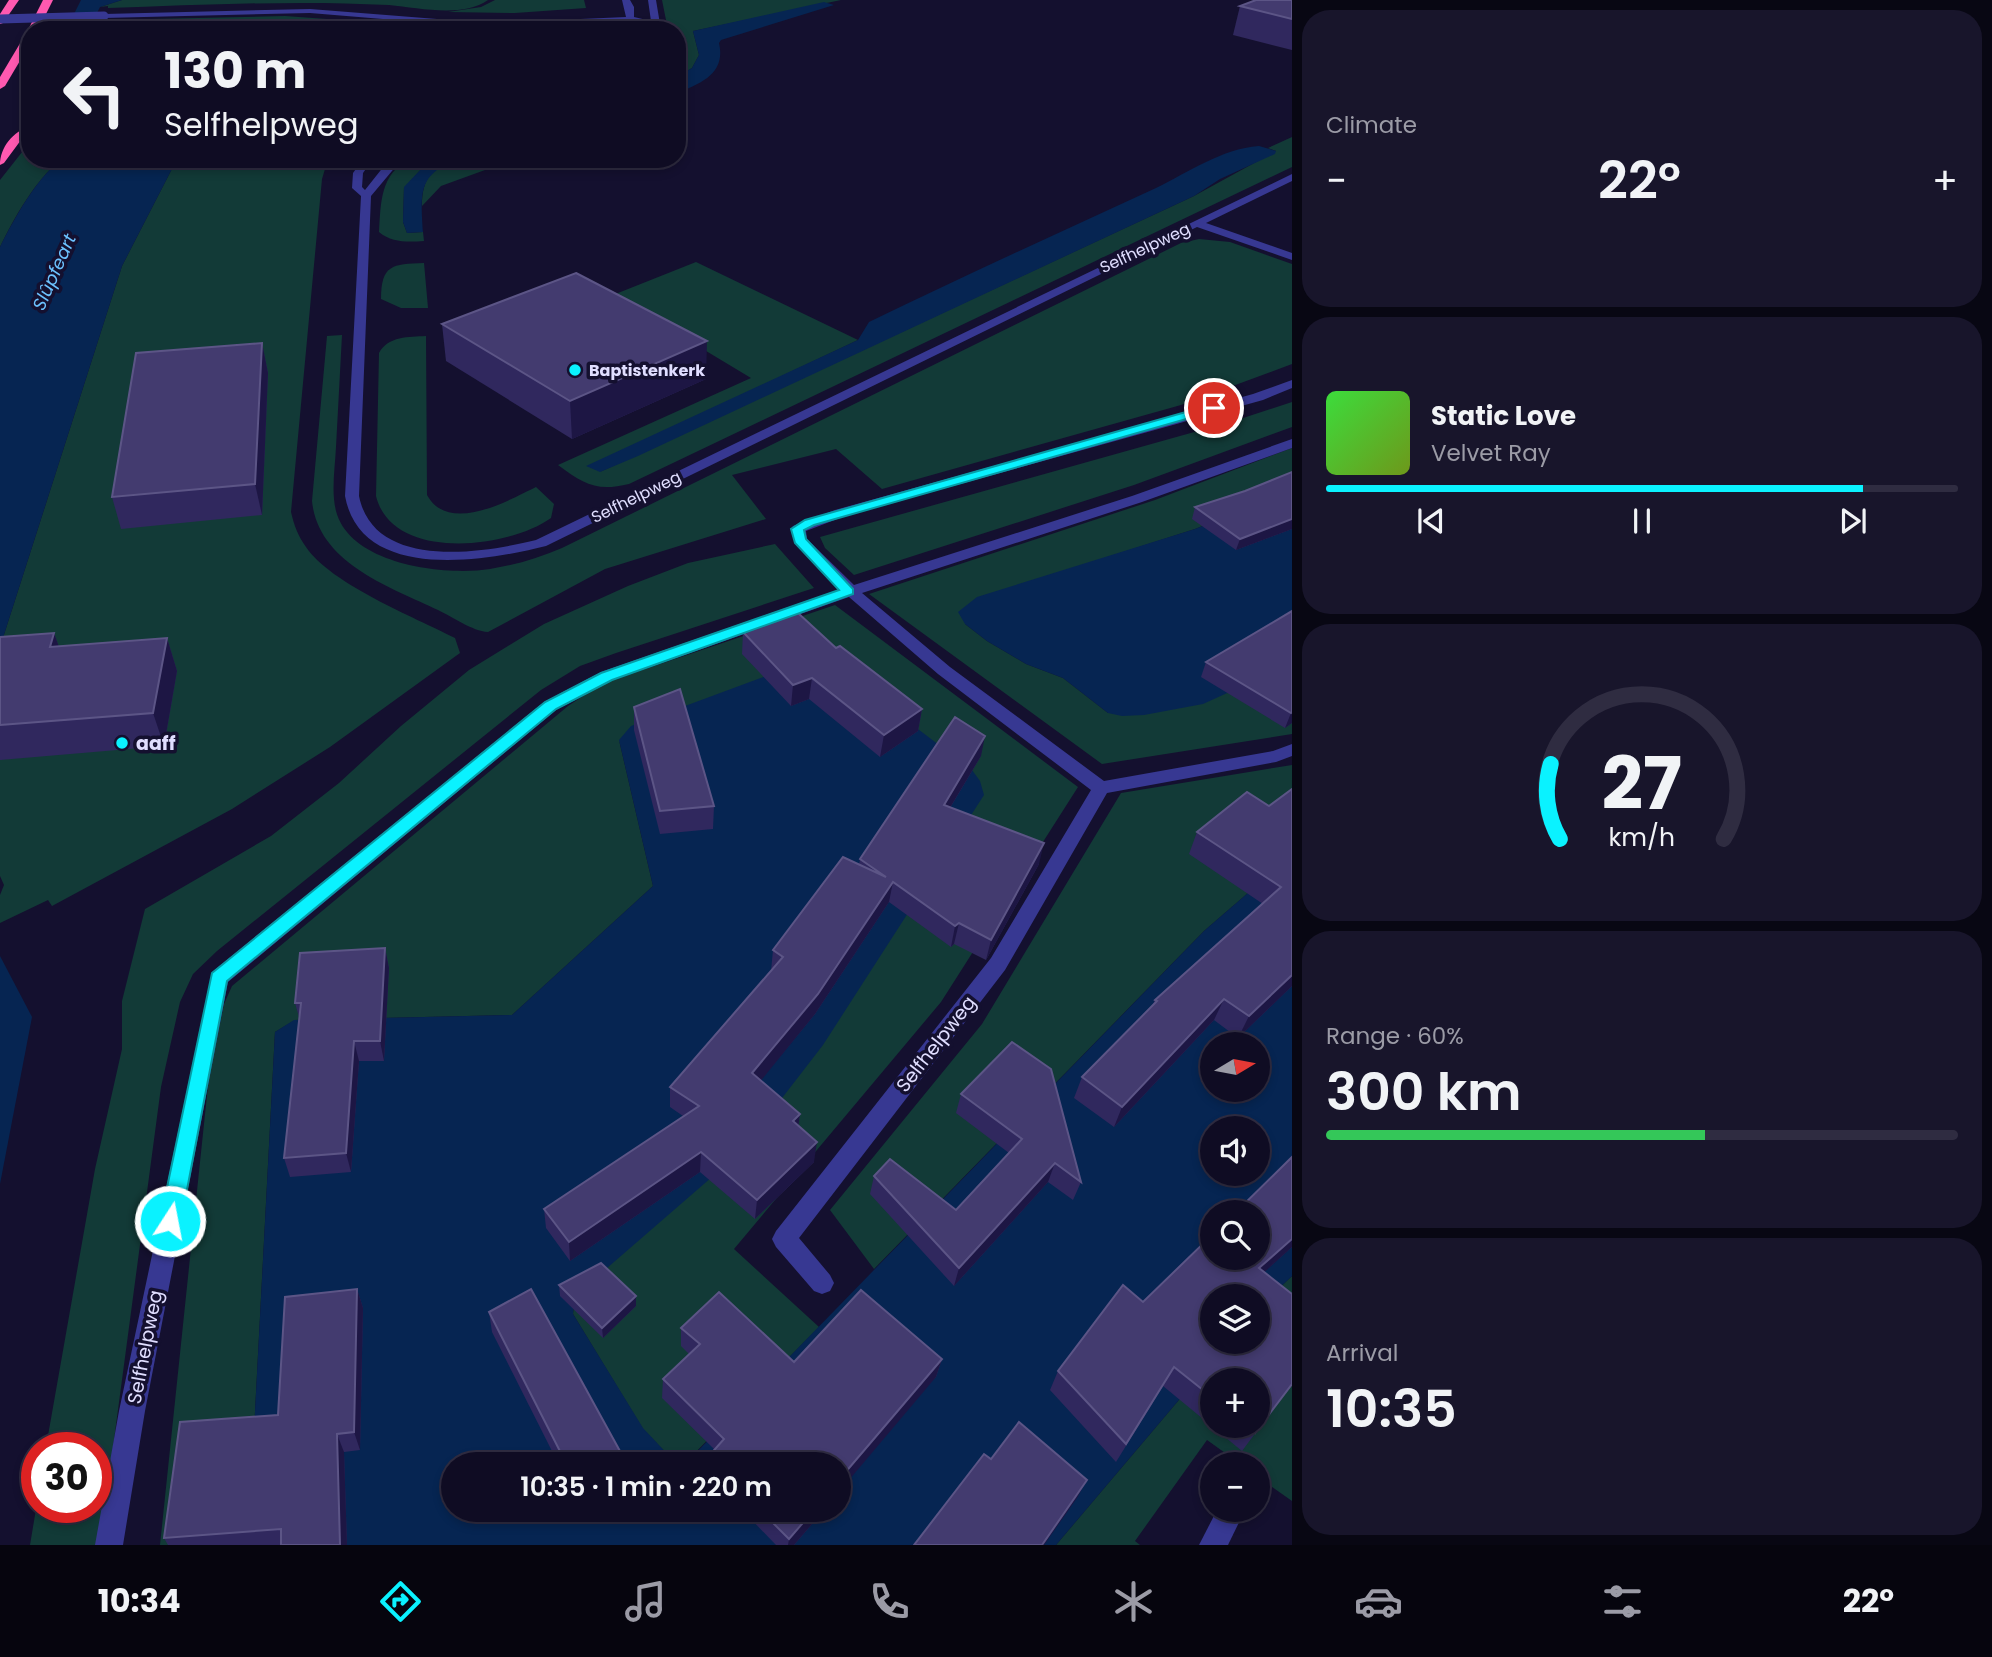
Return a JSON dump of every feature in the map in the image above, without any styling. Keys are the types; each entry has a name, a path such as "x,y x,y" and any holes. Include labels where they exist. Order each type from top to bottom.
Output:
{"highway":[{"path":"0,20 13,0"},
{"path":"38,21 48,0"},
{"path":"0,86 21,50"},
{"path":"0,161 21,135"}],"street":[{"path":"626,0 630,7 630,19"},
{"path":"652,0 656,21"},
{"path":"0,20 310,11 435,21"},
{"path":"592,21 637,21"},
{"name":"Selfhelpweg","path":"362,168 356,188 366,195 352,496 358,517 375,536 411,553 455,558 497,555 541,543 1292,177"},
{"path":"366,195 376,186 387,168"},
{"name":"Selfhelpweg","path":"1198,224 1292,257"},
{"path":"1292,384 1258,397 840,513 798,529 800,540 848,592 973,693 1101,788 1292,750"},
{"name":"Selfhelpweg","path":"110,1545 132,1411 219,978 550,706 607,676 848,592 1137,499 1292,443"},
{"name":"Selfhelpweg","path":"822,1283 784,1239 998,964 1101,788"},
{"path":"1213,1545 1225,1522"}],"green space":[{"path":"122,0 488,0 478,6 454,10 318,3 100,7"},
{"path":"495,0 584,0 586,8 515,13 448,12 481,7"},
{"path":"662,0 841,0 693,31 699,55 692,68 686,72 686,21 666,21"},
{"path":"285,16 355,21 102,21"},
{"path":"1292,137 1292,167 629,484 608,487 591,485 558,465 751,378 613,295 696,262 858,340 763,385 600,472 1194,196 1276,151 1268,148"},
{"path":"21,153 21,168 52,168 26,200 0,247 0,180"},
{"path":"172,168 325,168 322,179 292,517 306,547 334,574 353,587 455,638 460,653 330,747 232,809 52,906 48,900 0,923 0,895 4,885 0,876 0,647 122,266"},
{"path":"397,168 422,168 404,188 403,222 407,233 423,232 424,241 395,240 379,232 384,190"},
{"path":"439,168 490,168 441,186 422,206 424,188"},
{"path":"1199,239 1230,242 1292,264 1292,364 1181,405 882,489 836,449 732,475 766,519 605,569 488,632 469,626 359,570 327,541 317,523 312,501 327,336 342,335 334,487 336,511 345,529 360,544 401,563 449,570 490,569 527,561 562,548 1181,243"},
{"path":"424,263 428,308 401,308 381,299 383,279 390,269 404,264"},
{"path":"426,336 427,495 437,507 464,513 495,506 536,487 554,504 551,518 532,529 508,537 453,543 427,540 404,532 386,517 376,496 379,353 393,340"},
{"path":"1292,402 1292,427 1134,485 854,575 825,548 820,537 1237,420"},
{"path":"1292,448 1292,491 1195,529 1117,554 965,624 987,641 1026,664 1063,678 1108,713 1292,655 1292,734 1102,764 869,594 1155,500"},
{"path":"775,544 814,588 580,666 541,690 217,951 193,974 180,1002 161,1087 112,1455 112,1432 49,1432 95,1169 122,1049 122,1001 145,909 271,836 339,783 401,726 469,670 544,624 628,586 688,563"},
{"path":"835,605 1078,787 941,1002 734,1249 819,1327 696,1452 665,1452 643,1429 573,1314 575,1292 759,1128 619,740 653,886 512,1015 295,1020 275,1032 248,1545 160,1545 209,1076 224,1004 232,986 568,706 601,684"},
{"path":"1292,765 1292,855 1204,931 874,1269 830,1210 982,1024 1121,793"},
{"path":"1292,1276 1292,1501 1270,1485 1270,1452 1224,1452 1207,1440 1135,1541 1140,1545 1056,1545 1200,1375 1200,1438 1270,1438 1270,1368 1206,1368 1218,1354 1270,1354 1270,1297"},
{"path":"34,1523 103,1523 100,1545 30,1545"}],"water":[{"path":"81,0 122,0 100,7 93,21 70,21"},
{"path":"824,2 834,5 721,40 719,62 710,76 686,89 686,72 692,68 699,55 693,31"},
{"path":"1259,146 1276,151 1275,154 1220,179 1194,196 638,456 600,472 586,466 858,340 869,322 1156,188 1218,156"},
{"name":"Slûpfeart","path":"52,168 172,168 122,266 0,647 0,247 34,189"},
{"path":"422,168 441,168 428,179 424,187 423,232 407,233 403,222 404,187"},
{"path":"1292,491 1292,655 1236,689 1203,704 1144,715 1122,716 1108,713 1063,678 1026,664 987,641 965,624 958,612 977,597 1195,529"},
{"path":"793,666 836,667 972,770 980,781 984,795 823,1045 759,1128 712,1177 599,1275 575,1292 573,1314 643,1428 665,1452 441,1452 441,1522 851,1522 851,1452 697,1452 1204,931 1292,855 1292,1276 1270,1297 1270,1284 1200,1284 1200,1354 1218,1354 1206,1368 1200,1368 1200,1375 1056,1545 248,1545 275,1032 294,1020 512,1015 653,886 619,740 631,726"},
{"path":"0,956 32,1017 0,1184"}],"building":[{"path":"1256,0 1292,0 1292,19 1240,6"},
{"path":"576,273 707,341 570,401 442,324"},
{"path":"262,343 255,484 112,497 136,353"},
{"path":"1292,472 1292,519 1240,539 1195,507 1245,491"},
{"path":"1292,611 1292,712 1291,713 1206,662"},
{"path":"798,613 836,648 840,646 922,709 884,735 812,678 793,685 743,632"},
{"path":"54,633 50,647 167,638 153,713 0,725 0,637"},
{"path":"680,689 714,806 660,811 634,707"},
{"path":"955,717 985,736 944,805 1044,843 991,940 959,923 955,926 893,882 818,994 752,1073 800,1114 793,1121 817,1142 757,1200 701,1152 569,1242 544,1209 699,1106 670,1087 783,957 773,950 843,857 886,877 860,859"},
{"path":"1292,789 1292,975 1249,1016 1224,999 1122,1107 1082,1077 1157,1001 1155,1000 1281,887 1197,832 1247,792 1269,806"},
{"path":"385,948 380,1041 354,1041 346,1153 284,1158 301,1003 295,1003 300,953"},
{"path":"1012,1042 1051,1069 1081,1182 1055,1163 959,1268 874,1176 890,1159 956,1210 1022,1139 961,1094"},
{"path":"1292,1157 1292,1239 1270,1258 1270,1200 1248,1200 1262,1186 1270,1186 1270,1179"},
{"path":"1200,1247 1200,1270 1262,1270 1292,1294 1292,1384 1270,1413 1270,1368 1200,1368 1200,1388 1174,1367 1126,1444 1058,1371 1123,1285 1143,1302"},
{"path":"601,1263 636,1296 602,1328 559,1285"},
{"path":"357,1289 354,1432 337,1434 340,1545 281,1545 281,1529 164,1538 180,1422 278,1415 285,1297"},
{"path":"531,1289 620,1452 560,1452 489,1312"},
{"path":"861,1290 942,1359 851,1466 851,1452 712,1452 724,1439 663,1379 700,1344 681,1328 719,1292 794,1362"},
{"path":"1019,1422 1087,1480 1042,1545 914,1545 984,1454 991,1459"},
{"path":"772,1522 804,1522 789,1539"}],"place":[{"name":"Baptistenkerk","path":"575,370"},
{"name":"aaff","path":"122,743"}],"route":[{"path":"170,1221 219,978 550,706 607,676 848,592 800,540 798,529 810,523 1214,408"}]}
